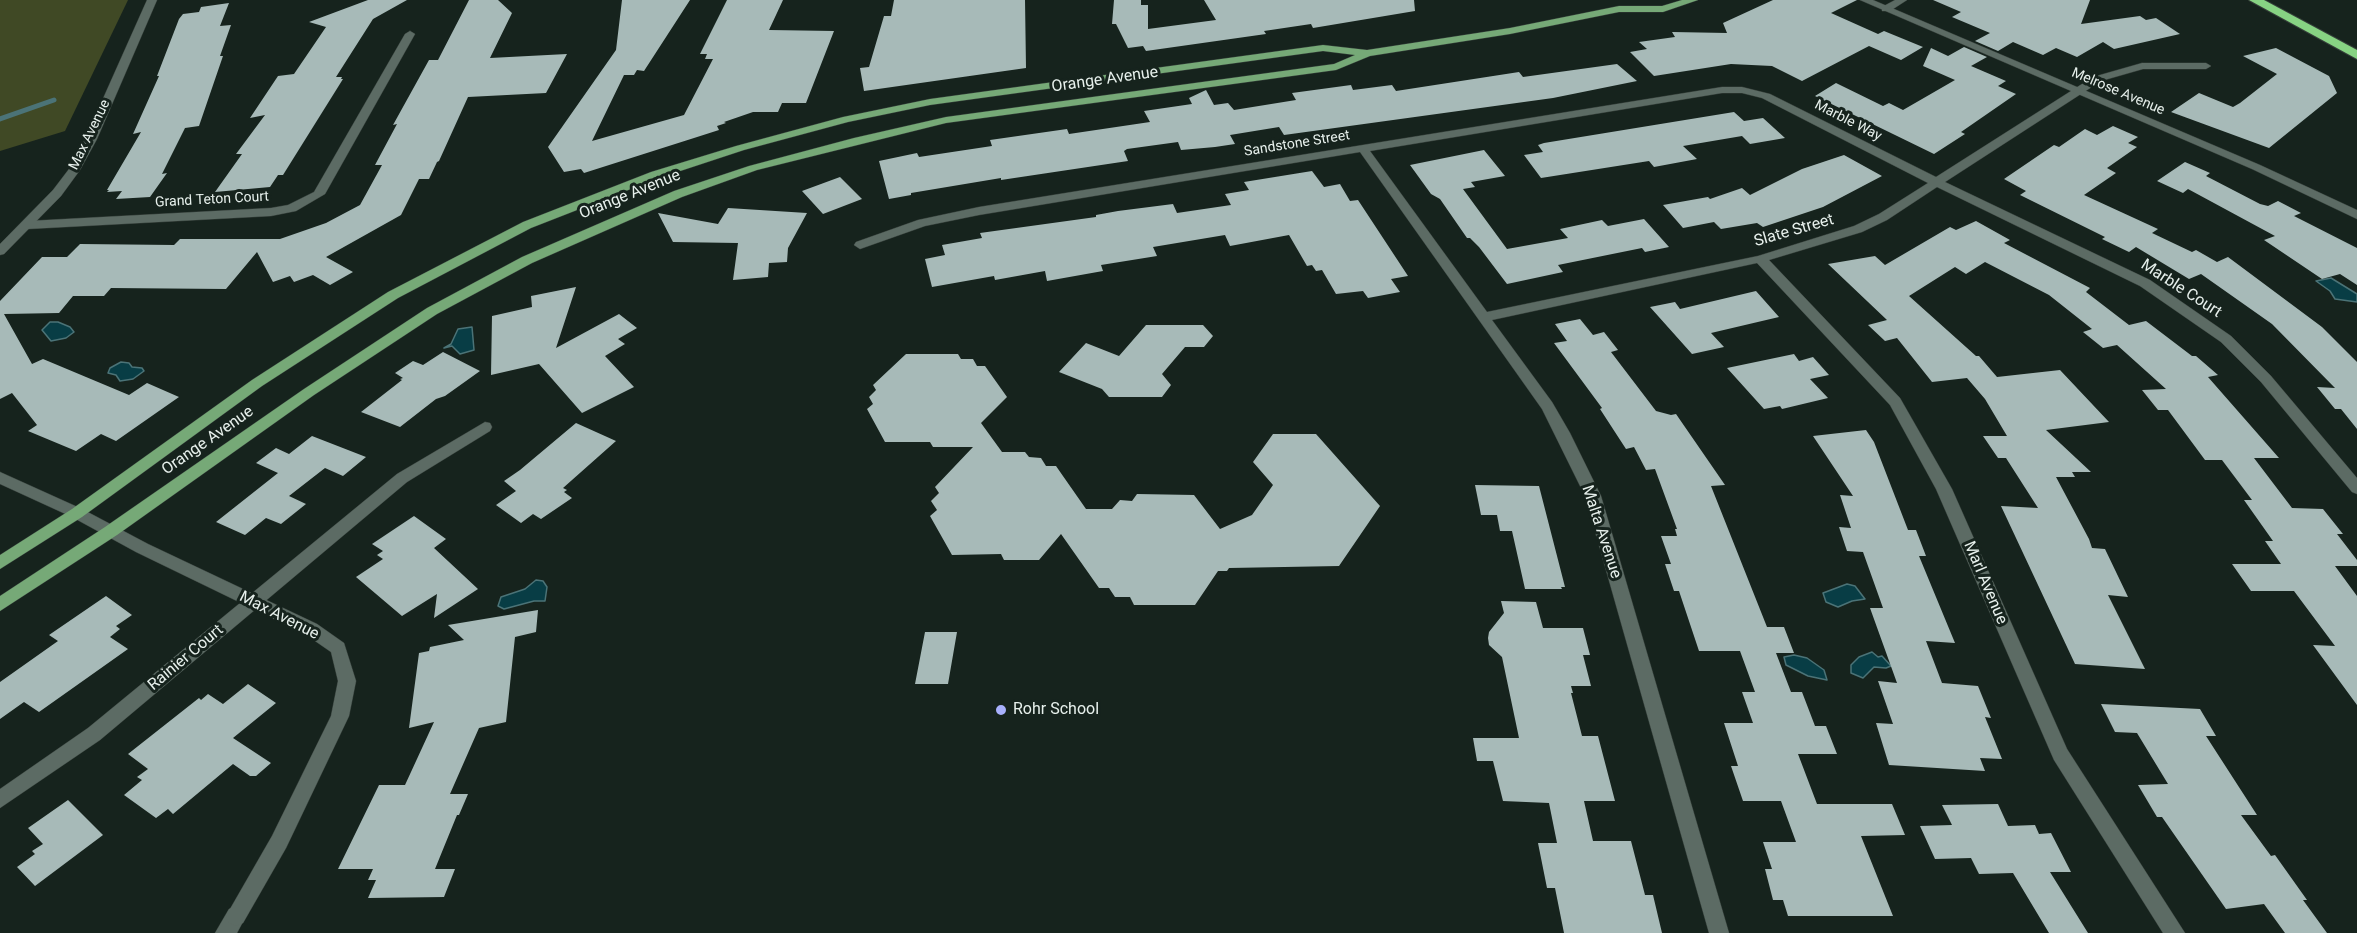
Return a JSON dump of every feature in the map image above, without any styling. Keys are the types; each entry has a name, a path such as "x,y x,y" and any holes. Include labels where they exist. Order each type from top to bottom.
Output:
{"highway":[{"path":"2255,0 2357,55"}],"main road":[{"name":"Orange Avenue","path":"1619,9 1631,0"},
{"name":"Orange Avenue","path":"0,563 77,513 257,383 393,295 527,225 655,175 740,148 847,119 930,102 1323,48 1367,53 1510,31 1619,9 1663,9 1693,0"},
{"name":"Orange Avenue","path":"0,604 111,531 309,392 432,311 527,260 599,226 678,194 753,168 854,141 946,120 1336,67 1367,53"},
{"path":"1111,77 1121,96"}],"street":[{"name":"Max Avenue","path":"0,251 28,225 74,170 91,139 152,0"},
{"name":"Melrose Avenue","path":"1865,0 2256,167 2357,215"},
{"path":"1886,9 1902,0"},
{"name":"Grand Teton Court","path":"28,225 271,212 292,208 319,194 410,34"},
{"name":"Slate Street","path":"1484,317 1760,259 1858,229 1883,218 2097,79 2142,66 2206,66"},
{"name":"Sandstone Street","path":"860,245 922,223 979,211 1722,90 1742,90"},
{"name":"Marble Way","path":"1742,90 1766,96 1938,183"},
{"name":"Malta Avenue","path":"1363,149 1547,406 1563,432 1593,496 1719,933"},
{"name":"Marble Court","path":"1938,183 2145,283 2226,339 2266,379 2357,488"},
{"name":"Marl Avenue","path":"1760,259 1774,270 1895,402 1944,489 2060,754 2175,933"},
{"name":"Rainier Court","path":"0,800 94,735 402,478 486,427"},
{"name":"Max Avenue","path":"0,478 77,513 311,629 338,648 347,681 340,716 279,843 230,924"}],"green space":[{"path":"0,0 128,0 65,131 0,151"}],"water":[{"path":"2331,278 2357,294 2357,302 2335,299 2330,291 2316,281"},
{"path":"50,322 58,322 70,327 74,332 66,338 51,341 42,330"},
{"path":"472,327 474,350 460,354 452,346 444,348 451,344 458,329"},
{"path":"121,362 142,368 144,371 133,379 120,381 116,375 108,373 110,368"},
{"path":"536,580 543,581 547,587 545,601 534,601 504,609 498,606 501,597 525,589"},
{"path":"1847,584 1855,586 1865,599 1838,607 1826,602 1823,593"},
{"path":"1872,652 1878,657 1882,656 1891,666 1874,667 1863,678 1851,673 1851,665 1859,657"},
{"path":"1794,655 1807,658 1824,670 1827,680 1808,676 1786,665 1784,657"}],"building":[{"path":"368,0 407,0 373,19 336,77 343,79 283,175 278,175 270,187 215,192 242,154 236,154 265,115 250,118 278,76 294,74 326,27 309,22"},
{"path":"469,0 498,0 512,13 490,58 567,54 546,93 468,97 429,179 419,179 401,215 326,257 353,272 330,285 313,275 294,282 290,276 273,282 257,252 226,289 111,288 104,296 73,296 59,313 4,314 32,364 43,359 129,395 147,383 179,397 116,441 101,434 76,451 28,431 37,425 12,393 0,399 0,301 42,257 67,257 80,244 174,245 180,239 280,239 326,223 360,205 382,165 375,165 397,124 393,125 429,60 438,60"},
{"path":"622,0 690,0 644,71 637,70 634,75 624,75 592,141 684,115 713,59 705,59 707,54 700,54 727,0 783,0 769,30 834,31 806,103 782,103 778,112 753,112 724,122 726,123 717,126 719,130 584,173 581,169 564,172 548,147 616,50"},
{"path":"894,0 1025,0 1026,68 864,91 860,68 869,67 884,16 891,16"},
{"path":"1114,0 1141,0 1141,5 1148,5 1148,29 1216,20 1204,0 1414,0 1415,11 1313,28 1311,24 1264,31 1266,34 1146,51 1143,46 1128,48 1116,24 1112,24"},
{"path":"1773,0 1857,0 1831,13 1878,34 1884,31 1923,47 1901,60 1869,46 1802,81 1772,66 1731,64 1654,76 1630,52 1647,49 1639,42 1675,37 1672,32 1727,33 1723,23"},
{"path":"1933,0 2090,0 2081,24 2140,16 2146,20 2156,18 2180,34 2114,49 2103,42 2077,57 2056,48 2043,55 2013,42 1998,51 1975,41 1990,33 1952,17 1961,12"},
{"path":"229,3 220,26 231,25 199,126 185,128 162,174 167,173 150,197 116,199 122,191 107,192 109,190 107,190 141,132 133,134 159,76 157,76 179,19 183,14 199,12 201,7"},
{"path":"1964,47 1987,57 1971,66 2006,81 1998,86 2016,94 1961,132 1965,134 1934,154 1815,96 1836,83 1883,106 1889,103 1903,110 1955,80 1923,66 1931,48 1948,56"},
{"path":"2276,48 2329,76 2337,93 2269,148 2171,112 2199,93 2233,107 2240,103 2277,74 2243,56"},
{"path":"1617,64 1637,81 1553,98 1284,135 1279,127 1230,135 1235,144 1215,147 1181,150 1178,142 1127,149 1124,151 1128,161 1001,180 1001,178 911,193 911,195 889,199 879,161 917,153 919,157 992,146 990,140 1067,129 1069,134 1150,122 1144,111 1192,104 1189,98 1206,90 1214,105 1228,103 1234,110 1296,100 1292,93 1351,85 1353,90 1392,85 1396,91 1519,72 1523,77"},
{"path":"1734,112 1744,121 1763,118 1785,138 1750,144 1742,136 1683,146 1697,159 1654,167 1649,161 1541,178 1524,155 1543,152 1538,145 1544,143"},
{"path":"2113,126 2138,137 2128,143 2137,147 2107,168 2116,173 2084,195 2158,229 2152,233 2192,252 2196,250 2217,262 2228,257 2322,327 2357,362 2357,429 2341,409 2335,409 2317,387 2335,388 2272,324 2201,274 2189,279 2136,247 2129,252 2102,239 2105,237 2020,195 2026,191 2004,179 2054,145 2059,147 2085,129 2097,135"},
{"path":"1484,150 1505,176 1471,182 1475,187 1463,189 1507,249 1568,238 1560,229 1602,220 1608,226 1644,219 1669,247 1645,252 1642,248 1558,265 1563,272 1507,284 1479,247 1467,238 1440,199 1431,194 1410,165"},
{"path":"1844,155 1882,176 1823,207 1763,227 1757,223 1721,229 1714,222 1683,228 1663,205 1708,197 1710,199 1742,188 1750,195 1802,169"},
{"path":"2185,162 2210,173 2206,176 2260,204 2268,206 2278,201 2301,213 2294,216 2357,248 2357,285 2340,274 2322,279 2264,240 2275,236 2188,189 2183,193 2157,181"},
{"path":"1312,171 1324,187 1340,184 1350,201 1358,200 1408,276 1391,279 1400,292 1368,298 1363,291 1336,294 1322,270 1316,271 1312,265 1307,266 1289,235 1230,246 1225,235 1153,247 1157,256 1101,265 1103,271 1047,281 1045,271 995,280 994,276 932,287 925,259 945,255 942,245 982,238 980,233 1173,204 1177,213 1231,205 1225,194 1249,190 1244,182"},
{"path":"840,177 862,199 823,214 802,191"},
{"path":"728,208 807,213 788,248 787,262 769,263 768,277 733,280 738,243 673,242 658,213 718,224"},
{"path":"1976,221 2010,240 2004,243 2090,288 2086,292 2129,325 2146,321 2192,356 2196,356 2218,375 2208,377 2279,458 2254,458 2292,508 2323,509 2343,534 2337,534 2357,560 2357,566 2335,566 2357,596 2357,705 2313,645 2335,646 2294,591 2251,591 2232,564 2281,564 2265,541 2273,541 2244,500 2252,500 2222,460 2205,460 2168,410 2158,410 2142,390 2166,389 2117,345 2103,348 2083,332 2092,329 2049,295 1985,262 1966,274 1955,267 1909,296 1976,356 1979,356 1997,377 2060,370 2109,422 2046,430 2091,472 2072,472 2075,477 2056,477 2092,548 2105,549 2128,597 2108,595 2145,669 2075,664 2001,506 2038,508 2006,458 1998,458 1983,436 2007,436 1985,399 1967,378 1932,382 1897,338 1885,341 1868,325 1887,320 1828,264 1875,256 1885,265 1950,227 1956,230"},
{"path":"576,287 556,348 619,314 637,328 618,339 625,344 605,356 634,387 582,413 539,364 491,375 492,316 532,307 531,296"},
{"path":"1756,291 1779,317 1711,333 1724,347 1692,354 1650,307 1675,302 1680,309"},
{"path":"1580,319 1593,335 1604,332 1618,350 1611,352 1656,411 1676,414 1725,485 1711,486 1767,627 1784,627 1794,653 1776,653 1791,692 1802,692 1815,726 1826,726 1837,754 1798,754 1817,804 1892,804 1905,835 1861,836 1893,916 1788,916 1783,900 1773,900 1765,869 1772,869 1763,842 1796,842 1781,801 1743,801 1731,766 1738,766 1724,723 1753,723 1742,692 1755,692 1740,651 1699,651 1679,591 1674,591 1665,564 1671,564 1661,536 1677,536 1675,529 1677,529 1655,469 1646,470 1634,447 1626,449 1600,409 1602,408 1554,343 1567,341 1555,324"},
{"path":"1146,325 1203,325 1213,336 1204,347 1185,347 1162,374 1171,385 1162,397 1109,397 1102,389 1059,372 1086,343 1119,356"},
{"path":"443,352 480,371 445,396 436,399 400,427 361,412 402,380 400,379 403,378 395,373 413,361 423,365"},
{"path":"906,354 958,354 961,359 973,359 977,366 985,366 1007,397 981,423 1002,452 1025,452 1029,457 1041,458 1046,466 1056,466 1086,509 1112,509 1120,500 1132,501 1137,494 1194,495 1220,529 1252,515 1273,485 1253,462 1273,434 1316,434 1380,506 1339,566 1229,568 1227,571 1218,571 1195,605 1134,605 1130,597 1115,597 1109,588 1099,588 1061,534 1039,560 1004,560 1001,554 952,555 930,516 937,510 931,501 939,493 935,487 973,447 933,447 930,442 885,442 867,409 873,404 869,397 876,390 873,385"},
{"path":"1794,354 1799,361 1813,357 1829,375 1810,379 1828,398 1782,409 1780,406 1764,409 1727,368"},
{"path":"576,423 616,441 563,488 567,490 564,492 572,498 541,519 533,514 521,523 496,505 516,491 504,481"},
{"path":"1866,430 1874,442 1908,530 1916,530 1926,556 1919,556 1955,643 1926,641 1942,683 1978,686 1991,718 1985,717 2002,759 1980,758 1985,771 1889,765 1876,723 1893,724 1878,681 1897,683 1870,608 1883,608 1863,552 1847,551 1839,527 1851,528 1840,495 1853,496 1813,436"},
{"path":"312,436 366,457 343,476 325,468 289,496 306,504 281,524 266,518 245,535 216,522 278,473 256,463 276,448 289,454"},
{"path":"1475,485 1539,486 1565,587 1561,587 1562,589 1525,589 1512,531 1500,531 1497,515 1481,515"},
{"path":"414,516 446,539 434,548 478,589 434,618 437,594 402,616 356,577 383,559 377,555 383,551 372,544"},
{"path":"106,596 132,615 116,626 120,629 110,637 128,649 39,712 24,702 0,719 0,682 58,641 49,635"},
{"path":"1501,601 1536,602 1543,628 1583,628 1590,655 1583,655 1591,686 1571,686 1573,693 1571,693 1582,736 1598,736 1615,801 1584,801 1593,841 1631,841 1645,895 1653,895 1662,933 1564,933 1555,888 1547,888 1538,843 1557,843 1549,803 1503,801 1493,761 1477,761 1473,738 1519,738 1502,657 1489,645 1488,638 1489,632 1504,613"},
{"path":"538,610 536,632 515,637 506,722 479,728 450,794 468,794 435,869 455,869 444,897 368,898 376,880 368,880 373,869 338,869 379,785 405,785 434,722 409,728 419,653 429,651 430,647 464,640 448,625"},
{"path":"925,632 957,632 948,684 915,684"},
{"path":"248,684 276,703 233,738 271,763 256,776 250,776 233,764 173,814 168,809 156,818 124,795 142,780 137,777 148,769 128,754 199,698 201,700 208,694 223,704"},
{"path":"2101,704 2200,709 2216,736 2206,736 2257,815 2241,815 2271,856 2275,855 2327,933 2285,933 2264,904 2226,909 2162,817 2157,817 2138,785 2168,784 2137,733 2115,732"},
{"path":"68,800 103,835 35,886 17,867 35,854 32,851 43,844 28,828"},
{"path":"1998,804 2008,826 2035,825 2039,834 2051,833 2071,872 2050,872 2088,933 2049,933 2013,873 1979,874 1971,858 1935,859 1920,826 1952,825 1942,805"}],"waterway":[{"path":"0,119 54,100"}],"place":[{"name":"Rohr School","path":"1001,710"}]}
